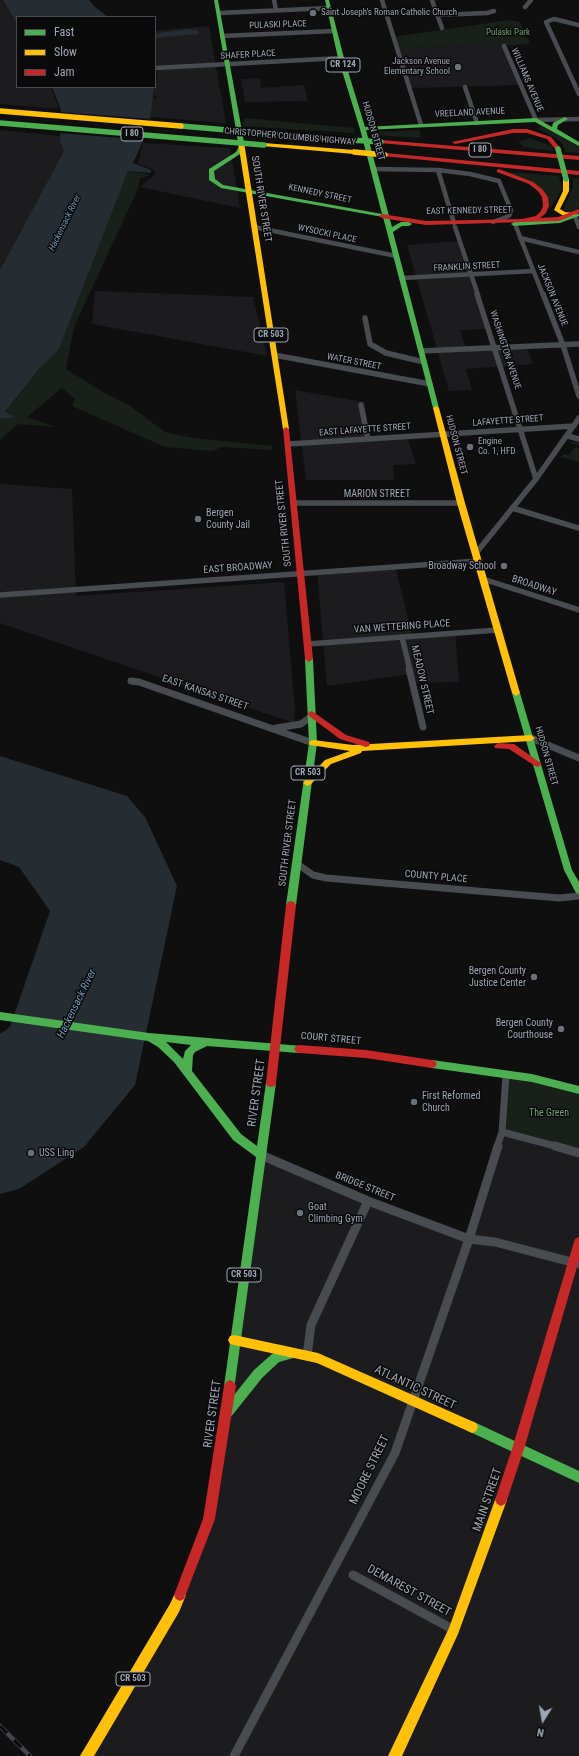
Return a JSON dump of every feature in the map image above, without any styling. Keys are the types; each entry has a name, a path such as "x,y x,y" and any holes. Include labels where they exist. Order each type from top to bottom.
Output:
{"main road":[{"name":"SOUTH RIVER STREET","path":"216,0 241,147 250,190 254,227 288,444 308,644 313,743 296,863 276,1046"},
{"name":"HUDSON STREET","path":"328,4 341,58 363,129 461,503 531,738 568,870 579,890"},
{"name":"CHRISTOPHER COLUMBUS HIGHWAY","path":"0,111 263,139"},
{"name":"CHRISTOPHER COLUMBUS HIGHWAY","path":"0,116 263,139"},
{"name":"CHRISTOPHER COLUMBUS HIGHWAY","path":"0,119 263,139 324,138 352,144"},
{"path":"554,131 555,124 565,119"},
{"name":"VREELAND AVENUE","path":"363,129 536,120"},
{"path":"536,120 579,144"},
{"name":"CHRISTOPHER COLUMBUS HIGHWAY","path":"0,123 579,158"},
{"path":"382,146 459,141 513,131 527,131 549,138 558,149 566,179 566,191 545,221"},
{"name":"CHRISTOPHER COLUMBUS HIGHWAY","path":"382,146 473,163 579,173"},
{"name":"CHRISTOPHER COLUMBUS HIGHWAY","path":"382,146 579,164"},
{"name":"CHRISTOPHER COLUMBUS HIGHWAY","path":"382,146 579,168"},
{"name":"KENNEDY STREET","path":"241,147 238,153 211,170 210,177 212,180 221,186 283,196 386,217"},
{"path":"473,163 523,179 540,190 546,200 546,210 538,217 519,222"},
{"path":"252,205 263,198 283,196"},
{"path":"358,212 373,210 379,207 382,202"},
{"path":"558,204 557,210 559,212 566,215 577,214"},
{"name":"EAST KENNEDY STREET","path":"386,217 409,224 454,225 545,221 577,214"},
{"name":"EAST KENNEDY STREET","path":"386,217 426,223 454,225 491,222 519,222"},
{"path":"390,231 401,224 409,224"},
{"name":"EAST KANSAS STREET","path":"312,715 343,737 382,747"},
{"name":"EAST KANSAS STREET","path":"313,743 353,748 531,738"},
{"name":"EAST KANSAS STREET","path":"456,743 476,746 511,746 521,751 538,764"},
{"name":"EAST KANSAS STREET","path":"307,783 328,762 342,755 382,747"},
{"name":"COURT STREET","path":"3,1016 149,1037 366,1054 532,1078 579,1090"},
{"name":"BRIDGE STREET","path":"149,1037 169,1051 187,1070 230,1130 244,1144 260,1154"},
{"path":"187,1070 188,1054 192,1049 205,1042"},
{"name":"RIVER STREET","path":"93,1754 175,1608 190,1575 209,1519 226,1415 234,1340 276,1046"},
{"name":"MAIN STREET","path":"395,1756 454,1630 518,1449 576,1263 579,1242"},
{"name":"ATLANTIC STREET","path":"234,1340 296,1353 342,1368 413,1399 579,1477"},
{"path":"226,1415 258,1374 276,1358 296,1353"}],"street":[{"path":"274,0 276,10"},
{"path":"382,0 422,126"},
{"path":"432,0 442,28"},
{"path":"525,7 531,0"},
{"path":"219,13 276,10 328,4"},
{"path":"438,15 487,13 494,10"},
{"path":"579,25 554,19 546,22 579,94"},
{"name":"PULASKI PLACE","path":"222,36 334,31"},
{"name":"WILLIAMS AVENUE","path":"504,46 536,120"},
{"name":"SHAFER PLACE","path":"156,68 341,58"},
{"path":"465,87 477,123"},
{"name":"VREELAND AVENUE","path":"536,120 579,118"},
{"path":"373,169 438,170 483,177 500,182 511,210 509,216 491,222"},
{"name":"WASHINGTON AVENUE","path":"438,170 454,225 496,349 519,429 536,479"},
{"path":"577,214 579,227"},
{"name":"JACKSON AVENUE","path":"519,222 520,238 563,345 579,396"},
{"name":"WYSOCKI PLACE","path":"254,227 396,256"},
{"path":"520,238 579,252"},
{"name":"FRANKLIN STREET","path":"402,278 533,271"},
{"path":"365,318 370,344 386,353 424,362"},
{"path":"421,351 496,349 579,344"},
{"name":"WATER STREET","path":"274,355 430,384"},
{"path":"572,377 579,376"},
{"path":"361,405 368,439"},
{"path":"477,557 512,508 568,436 579,418"},
{"name":"LAFAYETTE STREET","path":"443,434 574,426"},
{"name":"EAST LAFAYETTE STREET","path":"288,444 443,434"},
{"path":"568,436 579,439"},
{"name":"MARION STREET","path":"294,503 461,503"},
{"path":"512,508 579,528"},
{"name":"EAST BROADWAY","path":"0,595 300,573 477,557"},
{"name":"BROADWAY","path":"483,579 579,610"},
{"name":"VAN WETTERING PLACE","path":"308,644 498,630"},
{"name":"MEADOW STREET","path":"402,637 423,728"},
{"name":"EAST KANSAS STREET","path":"131,681 139,682 313,743"},
{"name":"EAST KANSAS STREET","path":"272,728 296,726 312,715"},
{"path":"531,738 579,758"},
{"name":"COUNTY PLACE","path":"296,863 313,874 331,878 559,898 579,896"},
{"name":"MOORE STREET","path":"234,1756 396,1453 413,1399 469,1239 502,1132 506,1075"},
{"path":"502,1132 579,1153"},
{"name":"BRIDGE STREET","path":"260,1154 368,1201 469,1239 495,1242 576,1263"},
{"path":"307,1356 312,1325 368,1201"},
{"name":"DEMAREST STREET","path":"352,1575 454,1630"}],"shaded area":[{"path":"0,0 3,0 16,22 16,88 51,88 59,109 0,104"},
{"path":"209,26 226,123 150,117 150,99 158,98 151,92 153,88 156,88 158,68 156,65 156,31"},
{"name":"Jackson Avenue Elementary School","path":"483,44 504,46 521,85 410,88 397,49"},
{"path":"260,78 261,88 304,85 308,101 245,102 241,79"},
{"path":"0,130 60,136 64,151 0,270"},
{"path":"143,143 230,148 240,208 140,187 155,174 153,169 138,164"},
{"path":"460,241 488,329 460,330 466,348 526,346 533,364 466,369 472,390 449,391 407,245"},
{"path":"95,291 253,297 267,356 92,324"},
{"path":"295,390 364,402 370,438 407,437 416,464 393,465 394,480 306,480"},
{"path":"0,484 72,489 76,596 284,582 295,710 294,723 0,623"},
{"path":"395,566 412,634 455,631 459,682 413,683 411,674 327,686 317,571"},
{"path":"502,1132 579,1153 579,1756 87,1756 200,1548 260,1154 469,1239"}],"green space":[{"name":"Pulaski Park","path":"509,20 520,22 530,44 499,46 483,44 397,49 393,37"},
{"path":"245,118 354,128 355,133 242,126"},
{"path":"542,126 579,146 579,153 565,152 563,144 537,128"},
{"path":"419,130 421,138 373,135 371,132"},
{"path":"530,138 552,146 554,151 524,147 518,142"},
{"path":"128,171 151,175 140,178 138,189 74,327 66,369 101,391 129,405 165,432 193,438 272,446 272,450 222,447 212,451 165,447 72,406 75,399 62,388 27,417 56,427 18,424 0,440 0,419 15,417 5,413 40,368 59,349"},
{"path":"507,172 559,176 562,189 550,209 548,196"},
{"path":"572,178 579,178 579,205 577,210 571,212 563,210 573,187"},
{"path":"572,441 579,443 577,449 579,450 579,462 561,457 564,454 569,455 574,448 576,448 577,445 571,443"},
{"name":"The Green","path":"506,1075 579,1090 579,1153 502,1132"}],"water":[{"path":"3,0 89,0 107,16 16,16 16,22"},
{"path":"189,29 197,30 199,34 156,38 156,34"},
{"name":"Hackensack River","path":"52,88 154,88 149,128 133,163 151,170 151,173 128,171 59,349 40,368 5,412 16,417 0,419 0,270 64,151 60,141 61,110"},
{"name":"Hackensack River","path":"0,756 127,796 145,817 177,886 135,1085 84,1147 19,1189 0,1194 0,1034 10,1027 50,911 19,867 0,860"}],"pier":[{"path":"59,112 152,119 151,129 146,140 58,133"}],"railway":[{"path":"0,1726 30,1756"}],"traffic: fast":[{"path":"216,0 241,142"},
{"path":"327,0 341,58 363,129 386,217"},
{"path":"554,131 555,124 565,119"},
{"path":"363,129 536,120"},
{"path":"536,120 579,144"},
{"path":"0,123 264,145"},
{"path":"181,126 262,133"},
{"path":"351,140 381,142"},
{"path":"241,147 238,153 211,170 212,180 221,186 382,216"},
{"path":"558,149 566,179"},
{"path":"514,224 560,221 577,215"},
{"path":"386,217 436,408"},
{"path":"390,231 401,224 409,224"},
{"path":"291,905 313,743 309,659"},
{"path":"516,693 568,870 579,890"},
{"path":"0,1016 149,1037 299,1049"},
{"path":"151,1038 161,1044 177,1059 237,1137 260,1154"},
{"path":"187,1070 188,1054 192,1049 205,1042"},
{"path":"432,1064 532,1078 579,1090"},
{"path":"230,1386 271,1083"},
{"path":"226,1414 258,1374 276,1358 293,1353"},
{"path":"472,1427 579,1477"}],"traffic: slow":[{"path":"0,111 181,126"},
{"path":"262,133 351,140"},
{"path":"241,142 286,429"},
{"path":"264,145 354,152"},
{"path":"354,152 385,155"},
{"path":"566,179 566,191 557,210 564,214 573,214"},
{"path":"436,408 461,503 516,693"},
{"path":"313,743 353,748 531,738"},
{"path":"307,783 328,762 358,751"},
{"path":"234,1340 318,1358 472,1427"},
{"path":"395,1756 454,1630 501,1500"},
{"path":"87,1756 175,1608 180,1595"}],"traffic: jam":[{"path":"455,142 513,131 527,131 549,138 558,149"},
{"path":"381,142 579,158"},
{"path":"385,155 579,173"},
{"path":"499,171 531,183 540,190 545,197 546,206 544,212 538,217 522,221"},
{"path":"522,221 559,219 579,211"},
{"path":"382,216 426,223 522,221"},
{"path":"286,429 309,659"},
{"path":"312,714 343,737 366,744"},
{"path":"498,746 511,746 538,764"},
{"path":"271,1083 291,905"},
{"path":"299,1049 366,1054 432,1064"},
{"path":"501,1500 518,1449 579,1242"},
{"path":"180,1595 209,1519 230,1386"}],"place":[{"name":"Saint Joseph's Roman Catholic Church","path":"313,13"},
{"name":"Jackson Avenue Elementary School","path":"458,67"},
{"name":"Engine Co. 1, HFD","path":"470,447"},
{"name":"Bergen County Jail","path":"198,519"},
{"name":"Broadway School","path":"504,566"},
{"name":"Bergen County Justice Center","path":"534,977"},
{"name":"Bergen County Courthouse","path":"561,1029"},
{"name":"First Reformed Church","path":"414,1102"},
{"name":"USS Ling","path":"31,1153"},
{"name":"Goat Climbing Gym","path":"300,1213"}]}
